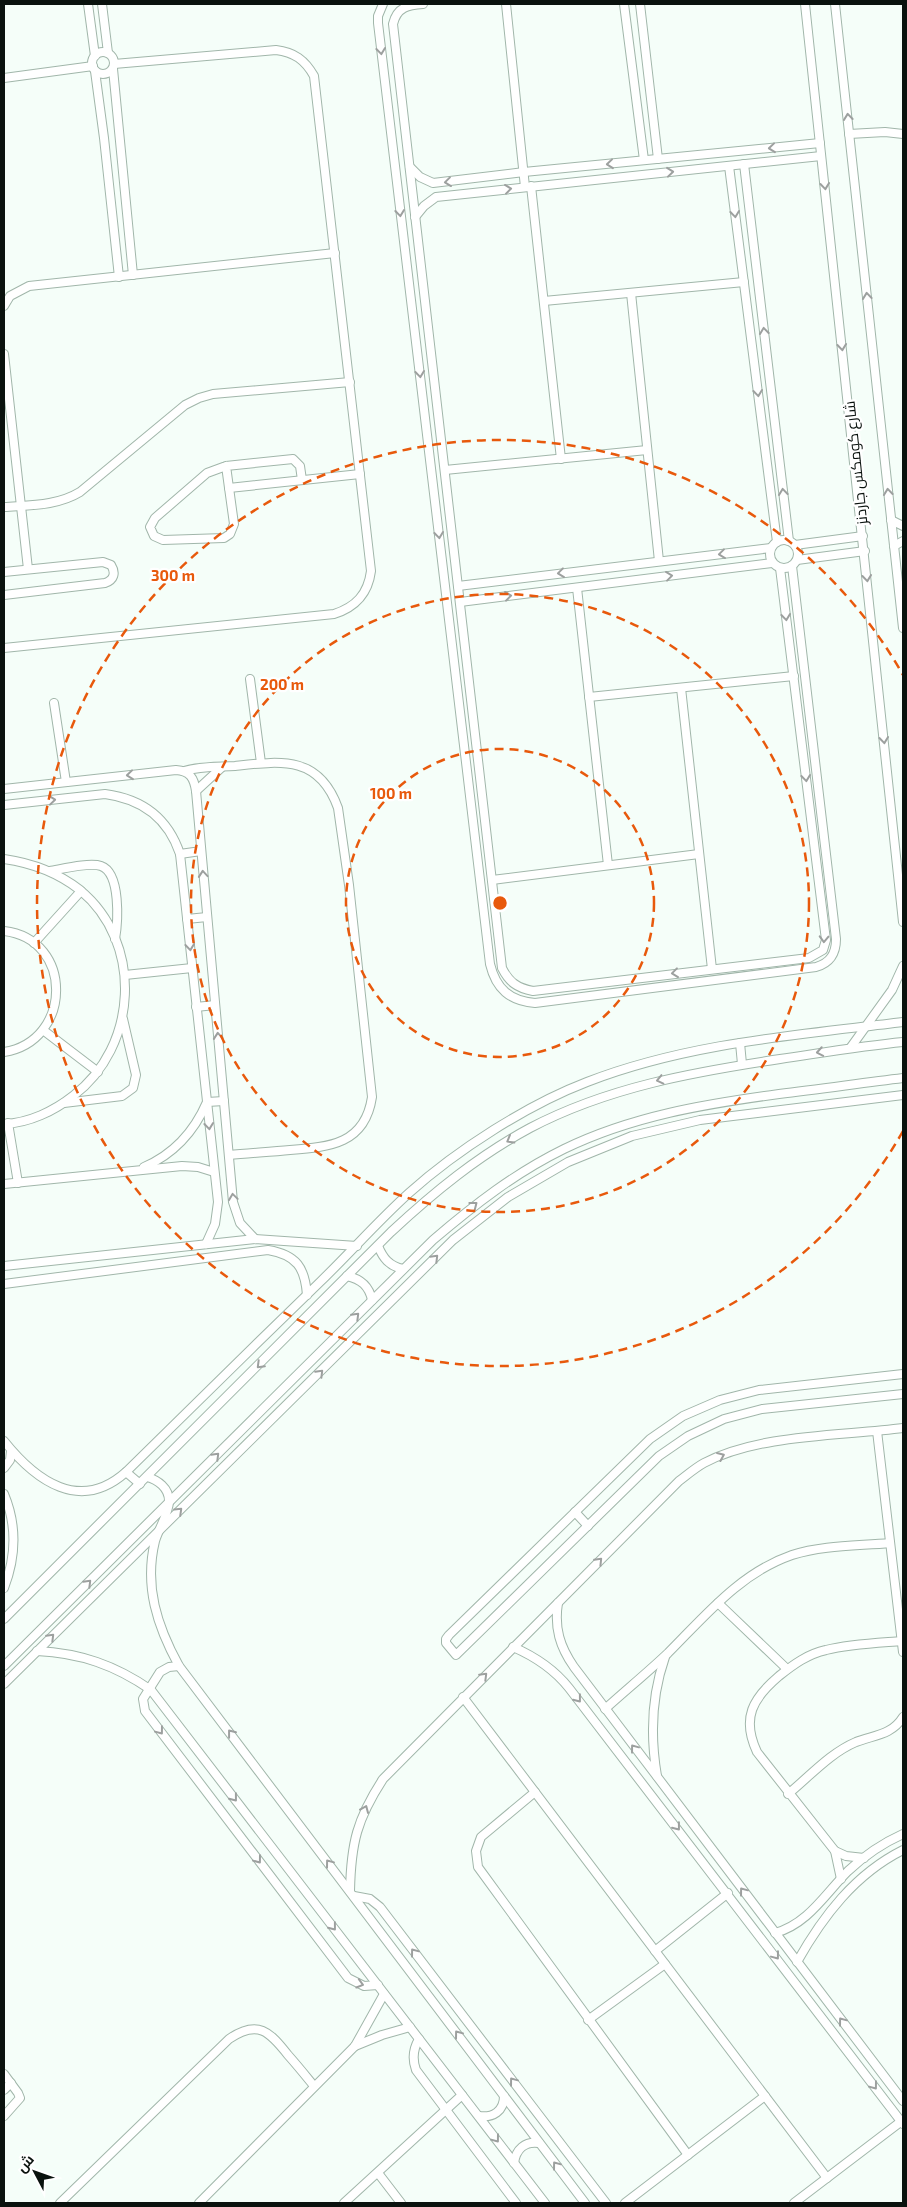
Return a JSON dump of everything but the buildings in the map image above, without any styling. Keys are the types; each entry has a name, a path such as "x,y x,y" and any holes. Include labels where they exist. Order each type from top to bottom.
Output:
{"street":[{"path":"88,4 119,277"},
{"path":"102,4 108,53"},
{"path":"383,4 378,23 490,964 493,977 500,988 510,997 522,1002 535,1003 816,968 829,961 834,955 836,939 794,563 798,552 792,543 744,164"},
{"path":"424,4 403,8 398,12 393,24 502,968 510,981 523,989 533,991 809,958 819,954 825,945 780,568"},
{"path":"506,4 524,172 528,187 544,301 561,459"},
{"path":"624,4 644,160"},
{"path":"640,4 658,159"},
{"name":"شارع كومكس جاردنز","path":"805,4 903,922"},
{"name":"شارع كومكس جاردنز","path":"835,4 903,628"},
{"path":"91,28 105,26"},
{"path":"4,78 94,69 103,74 114,67 276,50 295,55 302,60 314,76 371,571 369,583 364,594 346,610 334,614 4,648"},
{"path":"95,56 101,52 108,53 113,58 133,275"},
{"path":"849,134 885,132 903,134"},
{"path":"410,166 420,177 433,183 524,172 820,143"},
{"path":"415,217 424,206 436,198 822,156"},
{"path":"729,166 774,545 769,556 772,563 780,568"},
{"path":"4,306 10,296 29,286 335,254"},
{"path":"544,301 744,282"},
{"path":"630,293 659,562"},
{"path":"4,354 28,569"},
{"path":"4,507 60,502 80,492 185,405 199,398 219,394 350,382"},
{"path":"444,470 647,450"},
{"path":"226,466 234,528 228,536 163,540 154,536 150,527 155,518 201,477 213,470 226,466 293,459 300,466 302,480"},
{"path":"229,488 360,474"},
{"path":"891,520 903,526"},
{"path":"458,586 659,562 774,545 863,536"},
{"path":"894,546 903,541"},
{"path":"780,568 794,563 864,551"},
{"path":"4,572 103,562 111,565 114,574 106,583 4,595"},
{"path":"460,602 772,563"},
{"path":"577,588 608,866"},
{"path":"589,697 794,676"},
{"path":"250,679 261,763"},
{"path":"681,688 712,969"},
{"path":"54,702 66,782"},
{"path":"14,804 8,789 176,770 184,771 261,763 292,763 306,768 318,776 327,786 338,808 349,885 372,1097 371,1106 364,1121 356,1131 334,1145 228,1155"},
{"path":"196,790 222,767"},
{"path":"184,771 193,778 196,790 233,1202 236,1213 247,1232 255,1239"},
{"path":"102,778 105,794"},
{"path":"4,805 105,794 134,800 152,812 168,827 180,854 218,1213 216,1224 206,1244"},
{"path":"180,854 201,851"},
{"path":"492,880 699,854"},
{"path":"4,859 28,863 50,871 81,891 100,913 115,939 125,975 126,996 123,1017 109,1055 98,1072 82,1089 64,1103 46,1113 6,1123 18,1183"},
{"path":"50,871 97,865 107,870 113,880 118,908 115,939"},
{"path":"34,943 81,891"},
{"path":"187,919 207,917"},
{"path":"4,931 17,934 34,943 47,957 55,975 57,994 53,1013 43,1030 29,1043 4,1052"},
{"path":"851,1047 892,990 903,966"},
{"path":"125,975 192,968"},
{"path":"196,1006 215,1006"},
{"path":"64,1103 122,1096 133,1088 136,1075 123,1017"},
{"path":"4,1441 11,1451 36,1474 67,1490 93,1490 105,1487 126,1472 410,1192 463,1150 554,1096 586,1082 646,1063 740,1043 903,1022"},
{"path":"43,1030 98,1072"},
{"path":"4,1619 347,1276 418,1207 472,1164 531,1128 594,1100 660,1080 742,1064 851,1047 903,1042"},
{"path":"740,1043 742,1064"},
{"path":"4,1666 403,1270 474,1205 518,1175 564,1149 613,1128 664,1113 717,1103 903,1078"},
{"path":"862,1083 862,1100"},
{"path":"4,1684 453,1240 508,1197 568,1162 632,1136 700,1120 903,1095"},
{"path":"207,1102 224,1101"},
{"path":"138,1169 164,1157 175,1148 194,1127 207,1102"},
{"path":"463,1150 472,1164"},
{"path":"4,1184 138,1169 190,1166 214,1172"},
{"path":"4,1266 255,1239 357,1246"},
{"path":"279,1240 280,1252"},
{"path":"293,1259 300,1242"},
{"path":"378,1246 384,1259 403,1270"},
{"path":"151,1250 154,1264"},
{"path":"4,1284 259,1251 280,1252 293,1259 306,1280 307,1295"},
{"path":"48,1261 50,1278"},
{"path":"347,1276 361,1281 370,1293 372,1300"},
{"path":"903,1374 759,1390 720,1400 683,1416 650,1439 447,1637 446,1643 456,1655 659,1456 688,1436 724,1419 762,1409 903,1394"},
{"path":"289,1383 300,1393"},
{"path":"352,1893 350,1863 355,1833 366,1804 383,1779 462,1697 679,1481 703,1463 734,1450 767,1442 903,1428"},
{"path":"877,1431 903,1652"},
{"path":"4,1468 10,1460 11,1451"},
{"path":"126,1472 140,1484"},
{"path":"147,1476 163,1486 169,1502 150,1560 151,1588 156,1615 162,1633 179,1666 585,2203"},
{"path":"4,1494 12,1521 14,1538 13,1555 4,1588"},
{"path":"575,1512 588,1526"},
{"path":"605,1709 665,1655 718,1602 747,1578 769,1565 809,1550 890,1542"},
{"path":"558,1602 556,1620 558,1637 562,1648 574,1667 903,2101"},
{"path":"718,1602 787,1669"},
{"path":"842,1879 835,1851 788,1794 757,1752 750,1734 751,1715 763,1689 787,1669 805,1658 827,1650 902,1641"},
{"path":"514,1647 538,1660 562,1678 744,1913 902,2122 794,2203"},
{"path":"37,1651 62,1652 86,1657 116,1669 151,1690 545,2203"},
{"path":"657,1778 652,1745 652,1715 656,1684 665,1655"},
{"path":"10,1660 20,1668"},
{"path":"179,1666 169,1667 160,1672 153,1680 151,1690 143,1699 145,1711 348,1978 364,1986 378,1985"},
{"path":"562,1678 574,1667"},
{"path":"462,1697 827,2178"},
{"path":"788,1794 837,1753 856,1742 890,1731 903,1717"},
{"path":"535,1792 482,1837 476,1851 478,1867 688,2155"},
{"path":"775,1933 792,1928 804,1920 864,1858 903,1834"},
{"path":"797,1962 822,1922 848,1891 870,1870 903,1850"},
{"path":"835,1851 846,1856 864,1858"},
{"path":"352,1893 370,1899 380,1907 606,2203"},
{"path":"655,1951 728,1893"},
{"path":"744,1913 754,1906"},
{"path":"588,2020 665,1964"},
{"path":"199,2203 355,2046 384,1994"},
{"path":"435,2003 446,1994"},
{"path":"355,2046 382,2035 410,2027"},
{"path":"60,2203 222,2046 239,2032 250,2029 262,2030 273,2036 314,2086"},
{"path":"419,2039 414,2051 416,2070 516,2203"},
{"path":"4,2074 20,2098 4,2116"},
{"path":"4,2090 11,2083"},
{"path":"344,2203 462,2095"},
{"path":"479,2116 490,2116 499,2111 504,2096"},
{"path":"625,2203 765,2096"},
{"path":"514,2163 517,2152 524,2145 539,2143"},
{"path":"378,2173 401,2203"}]}
